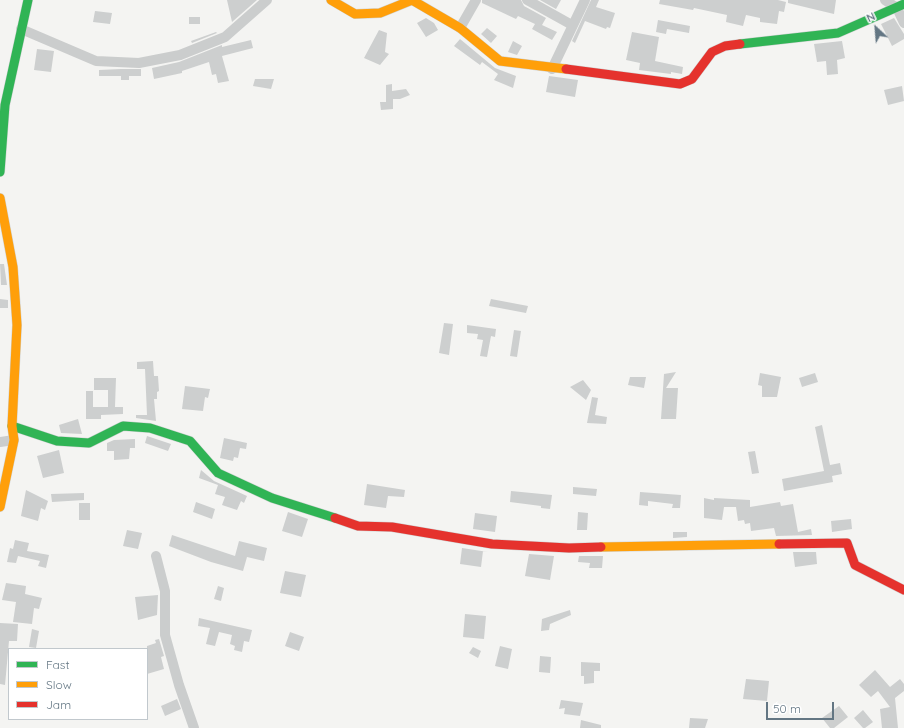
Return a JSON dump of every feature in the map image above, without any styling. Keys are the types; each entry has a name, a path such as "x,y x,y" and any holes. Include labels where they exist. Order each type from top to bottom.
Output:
{"street":[{"path":"0,172 5,105 28,0"},
{"path":"21,29 96,61 139,63 180,55 225,37 267,0"},
{"path":"330,0 355,14 380,12 412,0 460,28 500,61 552,69 680,84 692,79 712,52 725,46 838,33 901,6"},
{"path":"460,28 476,0"},
{"path":"527,0 572,25"},
{"path":"552,69 585,0"},
{"path":"885,0 901,6"},
{"path":"901,6 904,23"},
{"path":"0,198 16,293 12,426 14,440 0,507"},
{"path":"12,426 57,441 89,443 123,426 150,428 190,441 218,473 272,498 358,526 392,527 492,544 569,548 847,543 855,565 904,590"},
{"path":"0,442 14,440"},
{"path":"156,556 165,591 165,635 179,685 194,728"}],"building":[{"path":"227,0 257,0 232,22"},
{"path":"482,0 521,0 524,6 546,18 542,25 557,32 552,40 532,29 535,24 518,16 516,19 482,3"},
{"path":"540,0 561,0 556,9"},
{"path":"591,0 599,0 596,7 615,13 610,28 607,27 606,29 585,21 575,43 572,41"},
{"path":"660,0 778,0 786,2 784,12 779,11 777,24 760,22 760,18 746,15 743,26 726,22 727,15 694,8 693,10 659,4"},
{"path":"788,0 836,0 834,14 788,3"},
{"path":"95,11 112,13 110,24 93,22"},
{"path":"189,17 200,17 200,24 189,24"},
{"path":"426,18 434,23 438,30 426,37 417,23"},
{"path":"894,18 904,34 904,39 892,46 881,24"},
{"path":"658,20 690,26 689,33 667,29 666,34 656,32"},
{"path":"487,28 497,36 491,43 481,34"},
{"path":"379,30 387,33 385,52 389,54 380,65 364,58"},
{"path":"216,32 217,33 192,43 191,41"},
{"path":"632,32 659,37 655,61 683,67 682,74 639,70 640,63 626,60"},
{"path":"460,39 495,68 516,76 513,88 494,80 498,74 482,62 480,65 454,46"},
{"path":"251,40 253,48 222,56 229,81 218,83 216,74 212,75 209,62 182,71 182,73 154,79 152,68 179,62 222,45 222,47"},
{"path":"513,41 522,46 517,55 508,52"},
{"path":"842,41 845,58 837,60 838,74 827,75 826,61 817,62 814,44"},
{"path":"37,49 54,51 51,72 34,70"},
{"path":"141,69 141,76 129,76 129,80 121,80 121,76 99,76 99,70"},
{"path":"549,76 578,80 575,97 546,92"},
{"path":"255,79 274,79 271,89 253,86"},
{"path":"392,84 392,91 406,89 410,95 400,99 393,99 393,109 381,110 380,102 386,102 386,85"},
{"path":"902,86 904,101 888,105 884,90"},
{"path":"0,264 4,264 7,285 1,285"},
{"path":"0,299 8,300 8,308 0,308"},
{"path":"491,299 528,306 526,313 489,306"},
{"path":"444,323 453,324 449,355 439,353"},
{"path":"467,325 496,329 495,337 491,336 487,357 480,356 483,340 477,339 478,334 467,333"},
{"path":"514,330 521,331 517,357 510,356"},
{"path":"153,361 154,376 158,376 159,391 157,392 157,399 154,399 156,421 136,418 136,415 147,415 145,369 137,369 137,362"},
{"path":"676,372 666,388 678,388 676,419 661,419 664,374"},
{"path":"760,373 781,377 777,397 762,397 762,386 758,385"},
{"path":"815,373 818,382 802,387 799,378"},
{"path":"630,377 646,377 644,388 628,385"},
{"path":"94,378 116,378 115,407 123,407 123,414 101,415 101,419 86,419 86,391 93,391 93,407 108,407 108,390 94,390"},
{"path":"583,380 591,390 586,400 570,387"},
{"path":"185,386 210,389 208,398 205,397 203,411 182,409"},
{"path":"592,397 598,398 595,415 607,417 606,424 587,423"},
{"path":"78,419 82,434 61,433 59,425"},
{"path":"822,425 830,465 840,463 842,474 832,476 833,482 784,491 782,479 824,471 815,427"},
{"path":"147,436 171,444 168,451 145,443"},
{"path":"224,438 247,443 246,449 240,448 238,458 234,457 233,461 220,458"},
{"path":"135,439 135,448 130,448 129,459 114,460 114,451 107,451 107,443 114,440"},
{"path":"59,450 64,473 43,478 37,456"},
{"path":"755,451 759,473 752,474 748,452"},
{"path":"201,470 214,481 247,496 244,503 241,501 237,510 222,505 225,497 215,494 218,485 199,478"},
{"path":"367,484 405,490 404,497 388,496 386,508 364,505"},
{"path":"573,487 597,489 596,496 573,494"},
{"path":"26,490 48,501 45,510 41,508 38,521 21,516"},
{"path":"511,491 552,495 550,509 541,508 541,506 510,502"},
{"path":"640,492 681,495 680,508 672,508 673,504 648,501 648,506 639,505"},
{"path":"84,493 84,500 52,502 51,494"},
{"path":"704,498 714,500 714,498 750,500 750,507 780,502 781,506 793,504 798,532 811,529 812,535 776,536 774,528 751,531 750,523 745,524 744,520 738,521 736,507 724,507 722,520 704,518"},
{"path":"196,502 215,509 212,519 193,512"},
{"path":"79,503 90,503 90,520 79,520"},
{"path":"288,512 308,519 302,537 282,531"},
{"path":"578,512 588,513 587,530 577,530"},
{"path":"475,513 497,516 495,532 473,529"},
{"path":"851,519 852,529 832,532 831,521"},
{"path":"127,530 142,533 138,549 123,546"},
{"path":"673,532 687,532 687,537 673,538"},
{"path":"172,535 235,556 239,541 267,548 264,561 247,557 243,571 211,562 169,546"},
{"path":"15,540 29,543 27,551 49,555 46,568 38,566 40,561 18,556 16,563 7,562 10,548 13,549"},
{"path":"462,548 483,551 481,567 460,564"},
{"path":"793,552 816,552 817,564 795,567"},
{"path":"529,554 554,556 550,580 525,576"},
{"path":"579,556 603,556 602,568 589,568 590,563 578,562"},
{"path":"285,571 306,575 301,597 280,593"},
{"path":"6,583 26,586 25,594 42,598 39,609 34,608 32,624 13,622 16,602 2,600"},
{"path":"218,586 224,588 221,601 214,599"},
{"path":"158,595 157,615 138,620 135,597"},
{"path":"570,610 571,615 550,624 549,630 541,631 542,619"},
{"path":"465,614 486,616 484,639 463,637"},
{"path":"199,618 252,630 249,642 244,641 242,652 234,650 235,646 230,644 232,635 219,632 215,646 206,644 210,628 198,626"},
{"path":"0,623 18,624 17,641 9,641 5,685 0,684"},
{"path":"32,629 39,631 36,648 29,647"},
{"path":"290,632 304,637 299,651 285,646"},
{"path":"159,639 164,656 161,657 164,669 148,674 147,646 156,643 155,640"},
{"path":"500,646 512,649 508,669 495,666"},
{"path":"473,647 481,651 478,658 469,653"},
{"path":"540,656 551,657 550,673 539,672"},
{"path":"581,662 600,663 600,671 594,671 594,683 584,684 584,676 581,676"},
{"path":"875,670 890,687 900,679 904,684 904,691 895,698 898,728 882,728 880,709 890,707 878,691 871,697 859,685"},
{"path":"746,679 769,681 767,701 743,699"},
{"path":"177,699 181,709 165,716 161,706"},
{"path":"561,700 583,703 580,716 564,714 565,708 559,709"},
{"path":"839,706 848,717 834,728 830,728 822,718"},
{"path":"863,710 873,722 865,728 863,728 854,718"},
{"path":"690,718 708,719 705,728 689,728"},
{"path":"581,720 601,725 601,728 580,728"}],"traffic: fast":[{"path":"0,172 5,105 28,0"},
{"path":"740,44 838,33 904,4"},
{"path":"12,426 57,441 89,443 123,426 150,428 190,441 218,473 272,498 335,518"}],"traffic: slow":[{"path":"331,0 355,14 380,13 412,0 460,28 500,61 566,69"},
{"path":"0,198 13,267 17,325 12,426 14,440 0,507"},
{"path":"601,547 779,544"}],"traffic: jam":[{"path":"566,69 680,84 692,79 712,52 725,46 740,44"},
{"path":"335,518 358,526 392,527 492,544 569,548 601,547"},
{"path":"779,544 847,543 855,565 904,590"}]}
